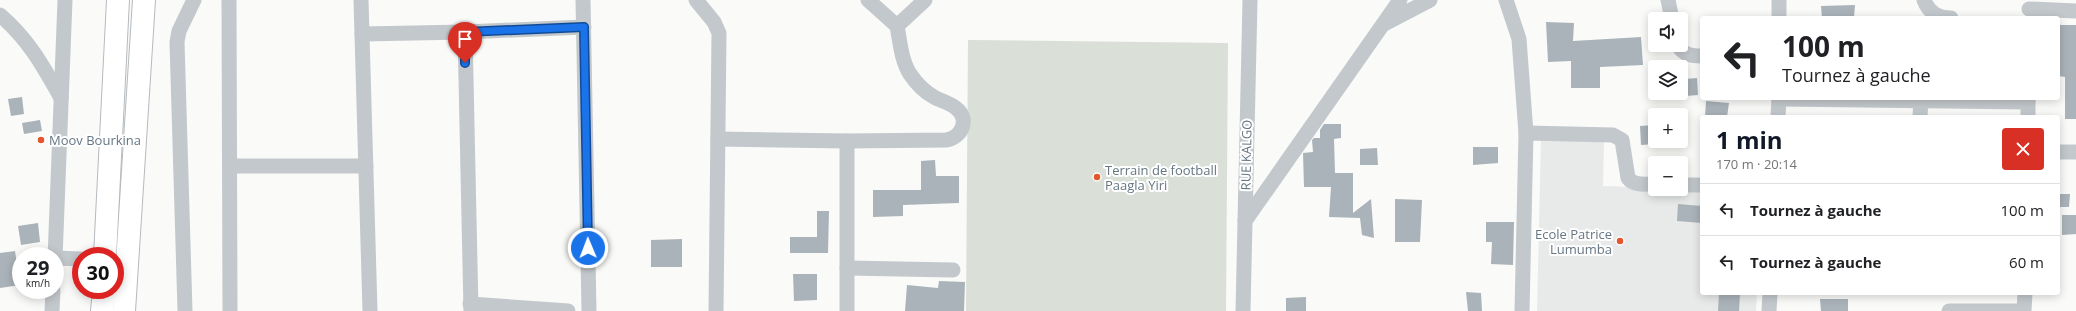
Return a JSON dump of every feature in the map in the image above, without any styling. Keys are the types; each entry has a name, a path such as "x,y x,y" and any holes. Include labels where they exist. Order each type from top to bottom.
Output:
{"main road":[{"path":"105,247 118,0"},
{"path":"124,311 144,0"},
{"path":"102,311 103,299"}],"street":[{"path":"55,247 65,0"},
{"path":"185,311 177,42 179,31 194,0"},
{"path":"229,0 231,166 230,311"},
{"path":"361,0 370,311"},
{"path":"583,0 589,311"},
{"path":"696,0 714,22 719,34 716,311"},
{"path":"718,139 847,141 946,140 953,139 962,132 963,120 960,113 955,107 934,97 921,88 910,75 905,64 897,26 868,0"},
{"path":"897,26 925,0"},
{"name":"RUE KALGO","path":"1243,311 1250,0"},
{"path":"1245,221 1400,0"},
{"path":"1382,26 1430,0"},
{"path":"1506,0 1519,39 1526,133 1522,311"},
{"path":"1668,0 1671,12"},
{"path":"1779,0 1779,16"},
{"path":"1924,0 1927,7 1938,16"},
{"path":"2029,9 2076,12"},
{"path":"0,15 21,33 61,98"},
{"path":"362,34 465,32 584,27"},
{"path":"465,32 470,308 568,311"},
{"path":"1682,52 1688,55 1700,56"},
{"path":"1778,115 1779,100"},
{"path":"1920,115 1921,100 2028,106"},
{"path":"1526,133 1606,135 1618,137 1622,140 1628,178 1631,182 1637,184 1648,184"},
{"path":"847,141 847,311"},
{"path":"2060,152 2076,152"},
{"path":"231,166 366,166"},
{"path":"1688,185 1700,185"},
{"path":"847,268 953,270"},
{"path":"1769,311 1770,295"},
{"path":"1950,311 2024,311 2025,295"},
{"path":"52,311 53,299"}],"shaded area":[{"name":"Terrain de football Paagla Yiri","path":"968,40 1228,43 1226,311 966,311"},
{"name":"Ecole Patrice Lumumba","path":"1541,140 1604,142 1603,186 1648,187 1648,196 1688,196 1688,189 1700,189 1700,295 1757,295 1756,311 1537,311"}],"building":[{"path":"1855,5 1854,16 1822,16 1821,6"},
{"path":"1546,22 1574,23 1573,41 1641,37 1643,65 1600,67 1600,88 1571,88 1571,61 1548,62"},
{"path":"2060,25 2076,25 2076,119 2065,119 2065,77 2060,76"},
{"path":"1697,78 1698,95 1688,96 1688,79"},
{"path":"22,97 24,114 11,116 8,99"},
{"path":"1706,101 1729,103 1727,115 1705,115"},
{"path":"40,120 42,131 24,134 22,123"},
{"path":"1324,124 1341,124 1341,138 1334,139 1335,173 1353,173 1353,213 1371,199 1374,238 1362,235 1360,218 1329,217 1331,187 1304,187 1303,153 1313,152 1312,140 1314,138 1320,138 1320,130"},
{"path":"1648,125 1648,144 1641,145 1640,126"},
{"path":"1473,147 1498,147 1498,163 1473,165"},
{"path":"1377,148 1378,165 1360,165 1360,149"},
{"path":"935,160 936,176 959,176 959,203 903,205 903,216 873,217 873,190 921,190 921,161"},
{"path":"2060,194 2070,194 2069,207 2060,207"},
{"path":"1395,199 1422,200 1420,242 1395,242"},
{"path":"1678,204 1700,206 1700,223 1677,221"},
{"path":"817,211 829,211 828,253 790,253 790,237 817,237"},
{"path":"2062,215 2076,215 2076,234 2062,235"},
{"path":"1486,222 1514,222 1513,265 1491,264 1492,242 1486,242"},
{"path":"38,223 40,242 21,245 18,226"},
{"path":"682,239 682,267 651,267 651,240"},
{"path":"12,251 12,286 0,288 0,253"},
{"path":"793,274 817,274 817,300 794,301"},
{"path":"939,281 965,282 964,311 905,311 907,285 938,288"},
{"path":"1466,292 1481,293 1482,311 1468,311"},
{"path":"1719,295 1740,295 1739,311 1718,311"},
{"path":"1306,297 1306,311 1286,311 1286,298"},
{"path":"1820,299 1848,299 1848,311 1821,311"}],"place":[{"name":"Moov Bourkina","path":"41,140"},
{"name":"Terrain de football Paagla Yiri","path":"1097,177"},
{"name":"Ecole Patrice Lumumba","path":"1620,241"}],"route":[{"path":"465,63 465,32 584,27 588,248"}]}
